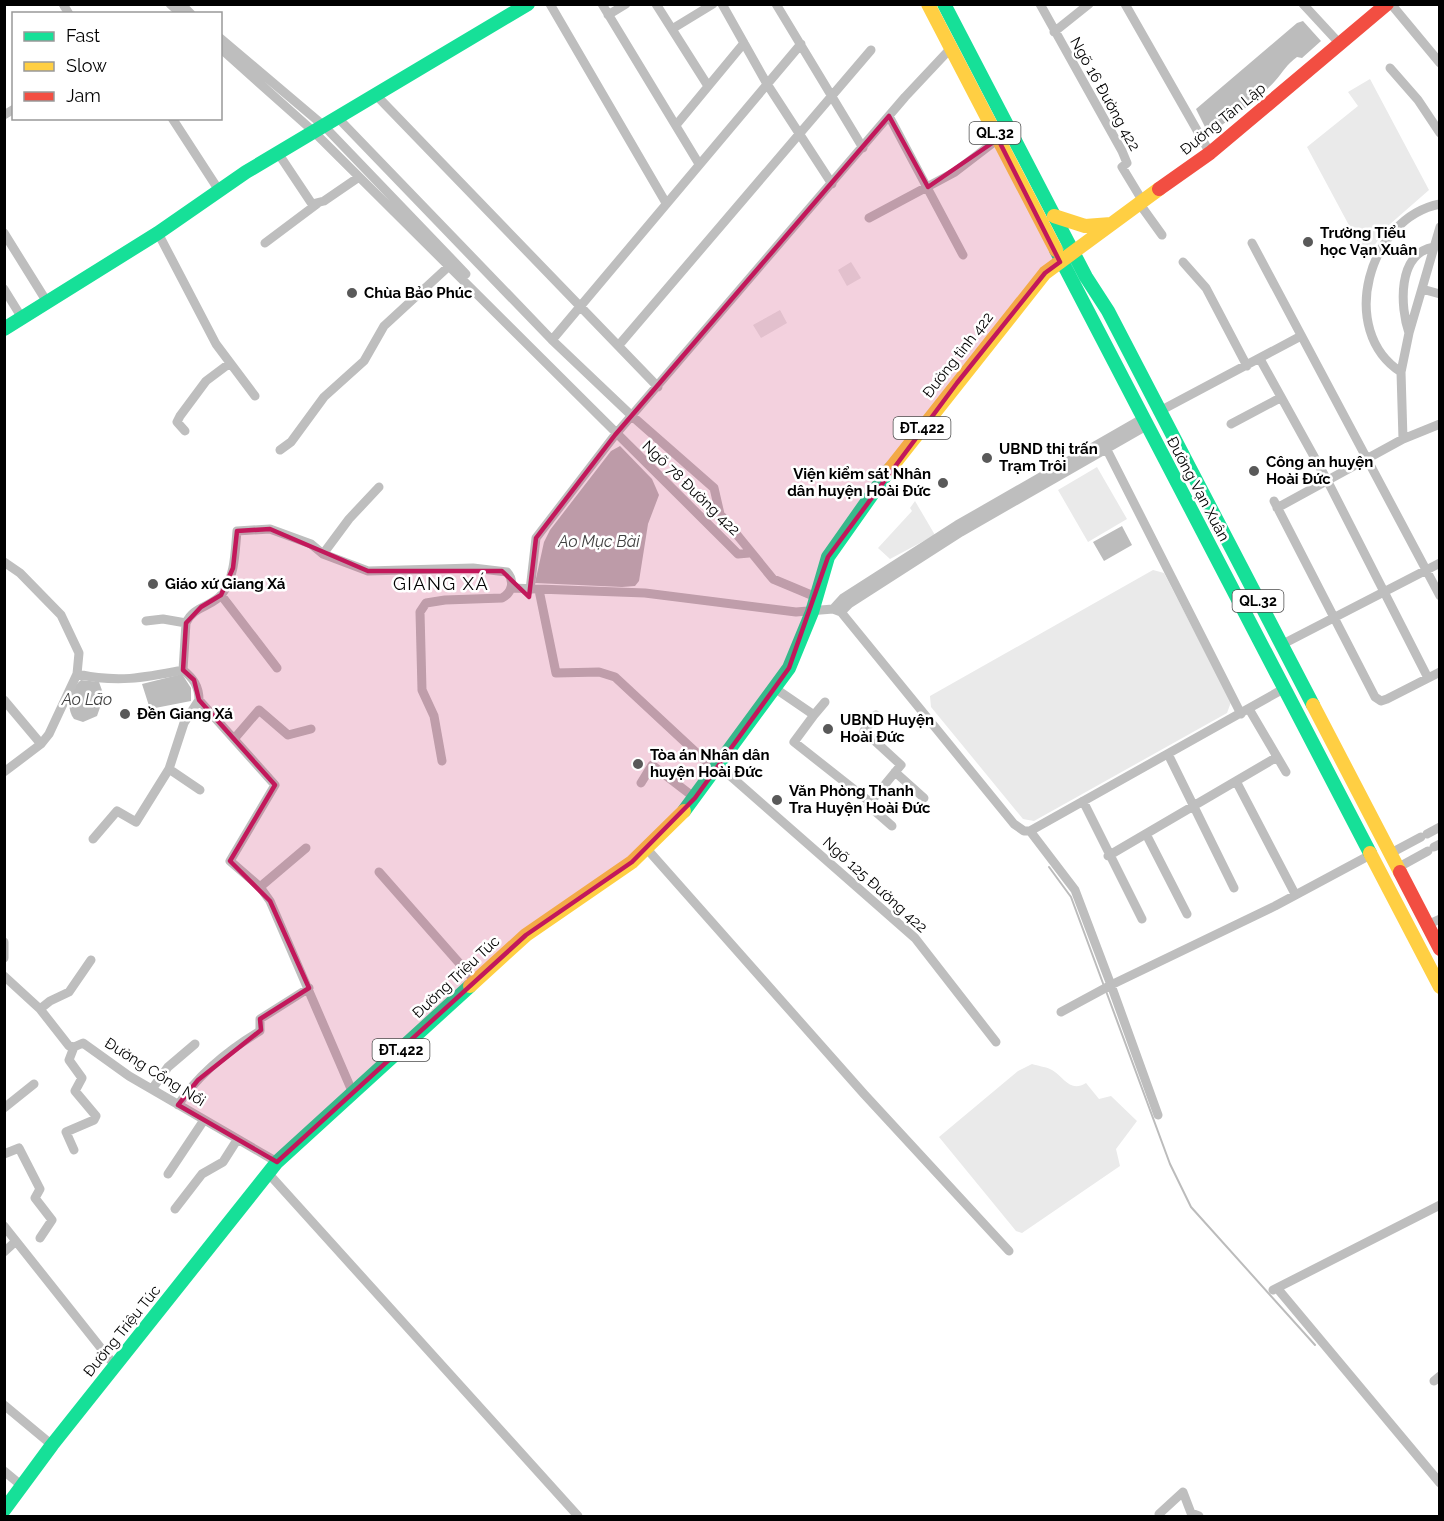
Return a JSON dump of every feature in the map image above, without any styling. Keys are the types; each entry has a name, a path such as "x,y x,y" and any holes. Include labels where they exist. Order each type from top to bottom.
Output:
{"main road":[{"path":"4,329 158,233 278,153 528,4"},
{"name":"Đường Vạn Xuân","path":"928,4 1060,262 1440,987"},
{"name":"Đường Vạn Xuân","path":"944,4 1074,254 1108,311 1158,412 1390,853 1433,922 1440,949"},
{"name":"Đường Tân Lập","path":"1074,254 1111,224 1210,153 1389,4"},
{"path":"1054,216 1085,226 1111,224"},
{"name":"Đường tỉnh 422","path":"812,612 828,557 897,459 1041,278 1051,267 1074,254"},
{"path":"1214,554 1229,545"},
{"name":"Đường Triệu Túc","path":"4,1510 52,1445 277,1162 352,1091 431,1024 526,935 632,862 665,832 695,798 776,690 789,668 812,612"}],"street":[{"path":"550,4 666,203"},
{"path":"602,4 677,124 699,164"},
{"path":"608,15 626,4"},
{"path":"656,4 708,86"},
{"path":"672,29 713,4"},
{"path":"722,4 767,84 832,184"},
{"path":"776,4 863,148"},
{"name":"Ngõ 16 Đường 422","path":"1040,4 1122,152 1127,163 1122,167 1141,202"},
{"name":"Ngõ 16 Đường 422","path":"1054,32 1089,4"},
{"path":"1125,4 1210,153"},
{"path":"1303,4 1340,44"},
{"path":"1389,4 1440,63"},
{"path":"222,40 318,129 466,274"},
{"path":"677,124 744,43"},
{"path":"552,340 801,44"},
{"path":"534,590 536,538 615,435 889,116 951,48"},
{"path":"222,50 318,129"},
{"path":"619,345 872,50"},
{"path":"1390,68 1418,100 1440,133"},
{"path":"375,94 658,387"},
{"path":"889,116 963,255"},
{"path":"338,118 552,340 632,416 714,488 720,514 749,553 773,579 816,597"},
{"path":"173,120 220,192"},
{"name":"Ngõ 78 Đường 422","path":"318,129 359,177 615,435 738,554 749,553"},
{"path":"869,218 955,172 998,139"},
{"path":"278,153 309,202 317,204"},
{"path":"265,243 317,204 359,177"},
{"path":"1141,202 1162,235"},
{"path":"1401,372 1384,359 1369,329 1368,284 1377,255 1391,235 1413,214 1426,207 1440,204"},
{"path":"1403,439 1401,372 1440,227"},
{"path":"4,233 47,302"},
{"path":"158,233 216,344 255,396"},
{"path":"1252,243 1440,596"},
{"path":"1410,333 1402,306 1404,282 1417,256 1423,250 1434,247"},
{"path":"1183,262 1206,288 1247,366"},
{"path":"280,450 291,442 324,397 364,361 384,326 448,267"},
{"path":"4,289 22,318"},
{"path":"1422,289 1440,294"},
{"path":"1158,412 1301,336"},
{"path":"1260,359 1327,480 1428,678"},
{"path":"185,431 177,422 180,416 206,381 230,363"},
{"path":"1231,424 1280,398"},
{"path":"511,588 645,593 812,612 837,610 961,532 1106,448 1144,422"},
{"path":"837,610 843,598 957,525 1144,422"},
{"path":"1440,424 1403,439 1327,480 1275,504 1378,700 1394,696 1440,672"},
{"path":"1106,448 1245,711 1286,772"},
{"path":"323,554 349,519 379,487"},
{"path":"710,527 720,514"},
{"path":"183,670 186,623 189,616 221,595 233,568 237,531 270,529 311,544 323,554 368,571 473,568 502,571 511,577 511,588 502,598 426,603 420,612 422,690 435,716 442,761"},
{"path":"4,562 20,573 61,615 79,653 77,674 50,734 41,744 4,771"},
{"path":"1281,645 1440,563"},
{"name":"Ngõ 125 Đường 422","path":"534,590 556,673 598,672 615,677 716,768 915,938 996,1042"},
{"path":"221,595 277,668"},
{"path":"837,610 1014,824 1024,831 1030,831 1285,688"},
{"path":"146,621 163,619 186,623"},
{"path":"77,674 101,680 133,681 183,670"},
{"path":"93,839 117,811 136,822 170,769 184,723 199,700 199,690 194,680 183,670"},
{"path":"776,690 814,716"},
{"path":"4,700 41,744"},
{"path":"199,700 275,785 231,861 260,887 282,925 352,1091"},
{"path":"825,702 794,742 870,802"},
{"path":"234,739 259,710 288,735 311,729"},
{"path":"876,715 864,731 901,765 868,805 892,826"},
{"path":"1168,754 1234,888"},
{"path":"1108,856 1277,757"},
{"path":"641,783 652,765 695,798"},
{"path":"170,769 200,790"},
{"path":"895,772 924,798"},
{"path":"1236,781 1295,894"},
{"path":"1083,801 1108,856 1142,919"},
{"path":"1390,853 1440,827"},
{"path":"1030,831 1076,890 1158,1115"},
{"path":"1146,834 1187,914"},
{"path":"260,887 306,848"},
{"path":"1399,867 1434,848"},
{"path":"646,849 864,1094 1009,1251"},
{"path":"1061,1012 1372,854"},
{"path":"379,872 475,981"},
{"path":"4,942 4,958"},
{"path":"40,1010 50,1001 69,992 91,960"},
{"path":"4,976 40,1010 66,1043 74,1047 69,1060 82,1078 75,1092 96,1116 94,1120 66,1132 74,1150"},
{"path":"178,1105 198,1080 240,1043 260,1031 260,1019 309,988"},
{"name":"Đường Cổng Nổi","path":"74,1047 83,1042 152,1089 277,1162"},
{"path":"152,1089 168,1067 195,1044"},
{"path":"4,1108 34,1084"},
{"path":"168,1174 204,1120"},
{"path":"175,1209 202,1174 223,1162 237,1140"},
{"path":"4,1154 19,1148 40,1189 35,1198 51,1220 40,1238"},
{"path":"268,1173 578,1516"},
{"path":"1440,1205 1275,1289 1414,1456 1440,1483"},
{"path":"4,1226 116,1367"},
{"path":"4,1252 16,1241"},
{"path":"4,1405 52,1445"},
{"path":"4,1471 22,1486"},
{"path":"1159,1516 1183,1492 1191,1513 1200,1516"}],"highlighted area":[{"path":"889,116 928,187 998,139 1060,262 1045,273 957,383 828,557 789,668 695,798 632,862 526,935 277,1162 178,1105 198,1080 261,1030 260,1019 309,988 270,901 230,861 275,785 199,700 194,680 183,670 186,623 201,607 221,595 233,568 237,531 270,529 368,571 502,571 529,597 536,538 615,435"}],"shaded area":[{"path":"1370,79 1429,190 1389,225 1366,257 1307,147 1358,106 1348,92"},
{"path":"851,262 861,278 847,286 838,270"},
{"path":"780,310 787,323 761,338 753,325"},
{"path":"1097,467 1127,519 1088,542 1058,490"},
{"path":"915,501 935,535 890,559 878,548 912,511 910,508"},
{"path":"1153,570 1164,573 1231,702 1227,713 1034,821 1023,819 931,707 930,696"},
{"path":"1032,1064 1052,1070 1071,1085 1080,1086 1086,1083 1099,1099 1111,1096 1137,1121 1116,1149 1120,1166 1022,1233 1016,1231 939,1137 1018,1071"}],"water":[{"path":"1303,21 1321,41 1302,58 1297,57 1268,88 1244,109 1211,132 1206,129 1196,109 1297,23"},
{"name":"Ao Mục Bài","path":"620,446 652,479 659,495 648,524 639,581 635,586 622,587 535,583 544,542 550,530 611,451"},
{"path":"1122,526 1132,545 1104,561 1093,542"},
{"path":"182,674 191,688 191,701 150,709 142,684"},
{"name":"Ao Lão","path":"81,680 99,682 104,696 97,716 83,722 74,719 69,703 74,688"}],"waterway":[{"path":"1049,867 1071,897 1104,986"},
{"path":"1106,991 1170,1164 1191,1207 1315,1345"}],"traffic: fast":[{"path":"4,329 158,233 246,172 528,4"},
{"path":"944,4 1086,277 1108,311 1313,705"},
{"path":"1056,250 1370,853"},
{"path":"684,811 789,668 812,612 828,557 890,469"},
{"path":"4,1510 52,1445 277,1162 470,986"}],"traffic: slow":[{"path":"928,4 1056,250"},
{"path":"890,469 1045,273 1159,189"},
{"path":"1054,216 1085,226 1111,224"},
{"path":"1313,705 1400,872"},
{"path":"470,986 526,935 632,862 684,811"},
{"path":"1370,853 1440,987"}],"traffic: jam":[{"path":"1159,189 1210,153 1387,4"},
{"path":"1400,872 1440,949"}],"place":[{"name":"Trường Tiểu học Vạn Xuân","path":"1308,242"},
{"name":"Chùa Bảo Phúc","path":"352,293"},
{"name":"UBND thị trấn Trạm Trôi","path":"987,458"},
{"name":"Công an huyện Hoài Đức","path":"1254,471"},
{"name":"Viện kiểm sát Nhân dân huyện Hoài Đức","path":"943,483"},
{"name":"Giáo xứ Giang Xá","path":"153,584"},
{"name":"Đền Giang Xá","path":"125,714"},
{"name":"UBND Huyện Hoài Đức","path":"828,729"},
{"name":"Tòa án Nhân dân huyện Hoài Đức","path":"638,764"},
{"name":"Văn Phòng Thanh Tra Huyện Hoài Đức","path":"777,800"}],"district":[{"name":"GIANG XÁ","path":"441,584"}]}
